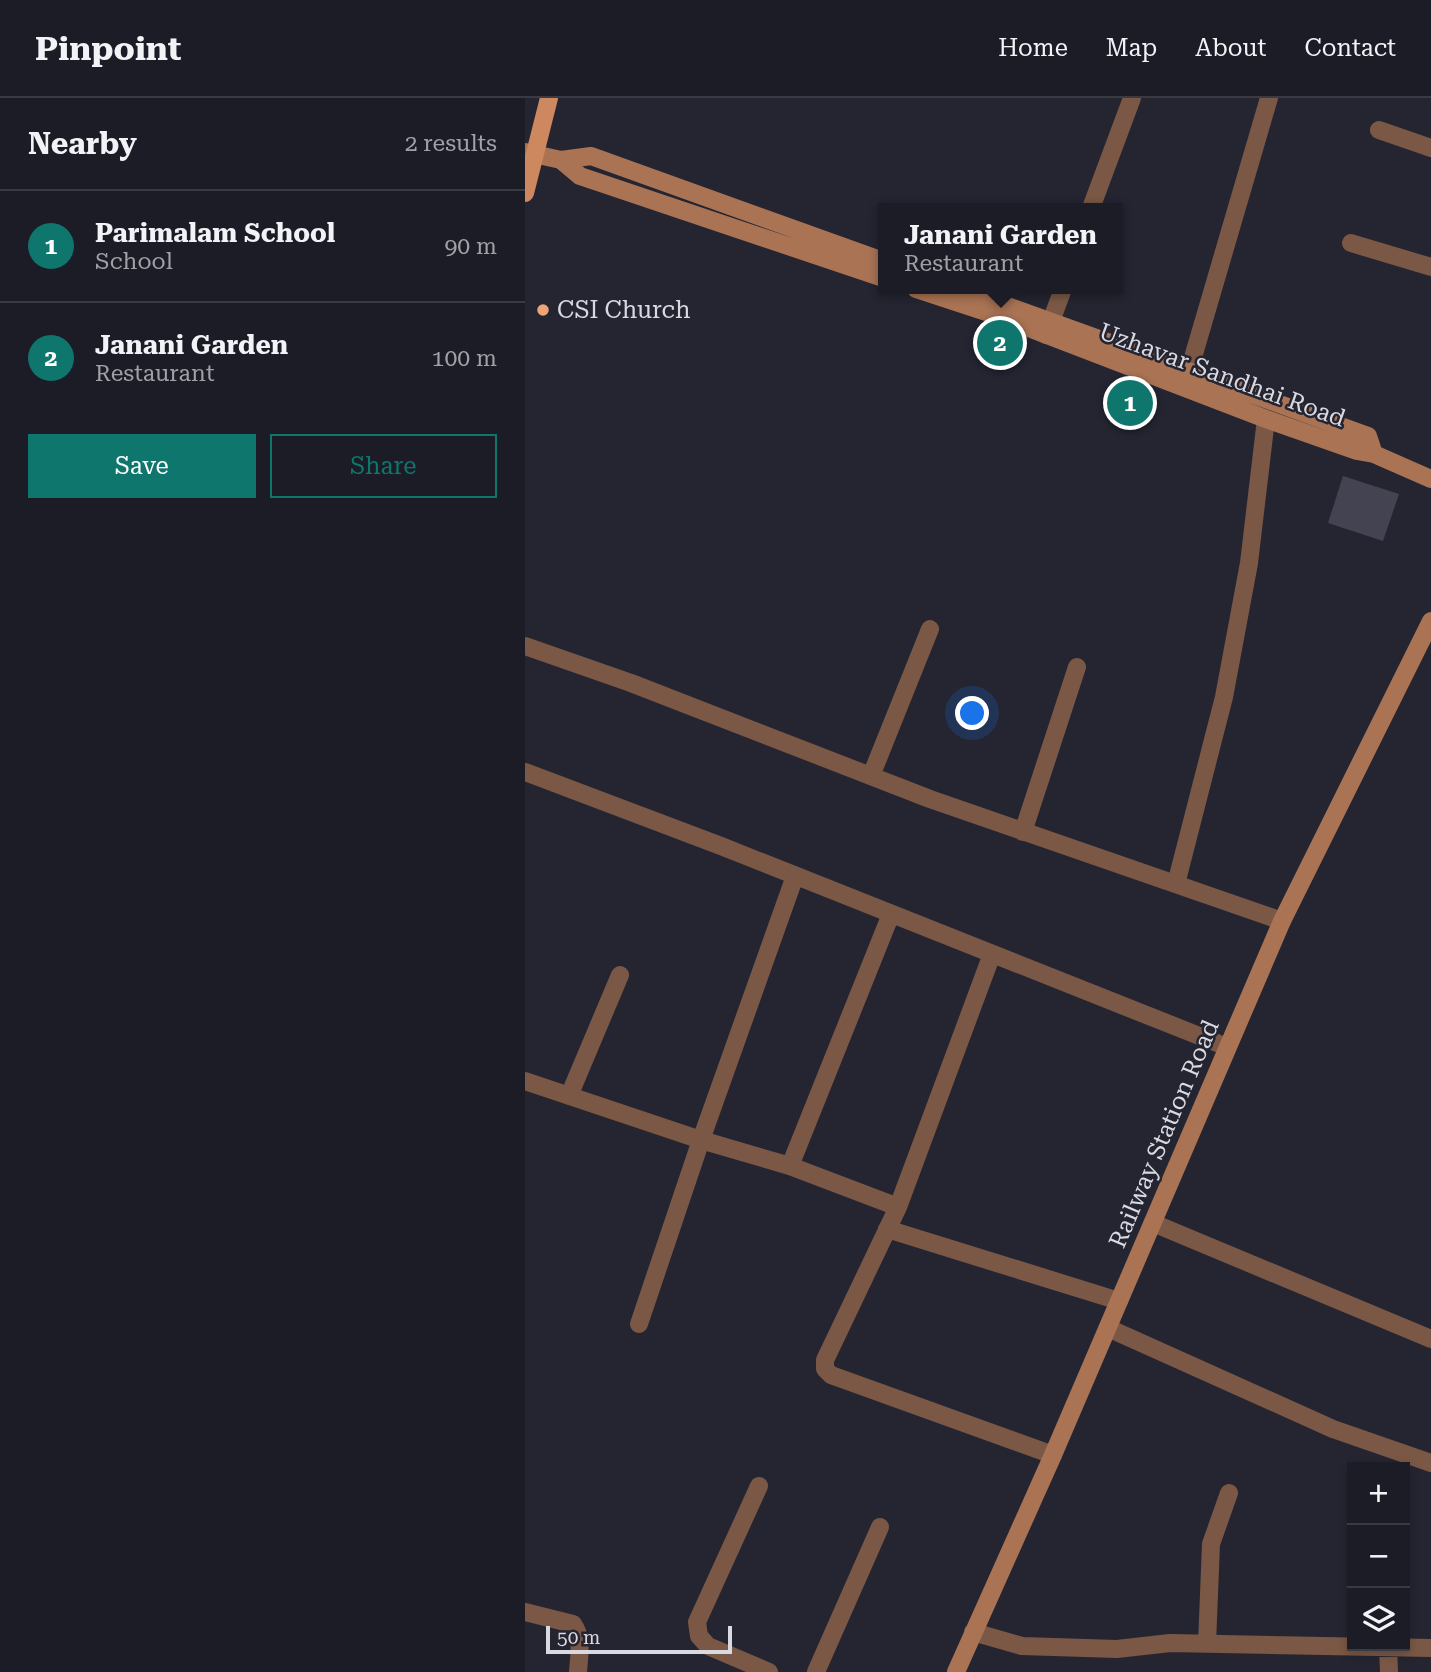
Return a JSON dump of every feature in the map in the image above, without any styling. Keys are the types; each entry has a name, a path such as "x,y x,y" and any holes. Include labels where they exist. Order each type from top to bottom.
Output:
{"main road":[{"path":"525,193 530,153 549,98"},
{"path":"530,153 561,160 591,156 878,259"},
{"path":"561,160 580,176 878,276"},
{"name":"Uzhavar Sandhai Road","path":"933,294 1049,328 1266,419 1357,451 1374,454 1431,479"},
{"path":"971,294 1049,328 1189,372 1368,436 1374,454"},
{"name":"Railway Station Road","path":"956,1672 1053,1455 1282,921 1431,621"}],"street":[{"path":"1093,203 1132,98"},
{"path":"1189,372 1269,98"},
{"path":"1379,130 1431,148"},
{"path":"1351,243 1431,267"},
{"path":"1049,328 1061,294"},
{"path":"1175,884 1226,684 1249,563 1266,419"},
{"path":"871,776 930,629"},
{"path":"525,646 631,683 1023,832 1282,921"},
{"path":"1023,832 1076,667"},
{"path":"525,772 1227,1047"},
{"path":"639,1324 795,876"},
{"path":"790,1166 891,914"},
{"path":"992,954 898,1207 825,1360 825,1369 831,1375 1053,1455"},
{"path":"569,1096 620,975"},
{"path":"526,1085 790,1166 898,1207"},
{"path":"1153,1223 1431,1339"},
{"path":"887,1229 1119,1301"},
{"path":"1108,1328 1395,1459 1431,1463"},
{"path":"759,1486 697,1622 699,1636 708,1646 769,1672"},
{"path":"1207,1644 1210,1544 1229,1493"},
{"path":"816,1672 880,1527"},
{"path":"525,1612 573,1624 580,1639 578,1672"},
{"path":"974,1632 1022,1646 1117,1649 1170,1643 1347,1646"},
{"path":"1410,1647 1431,1647"},
{"path":"1388,1651 1389,1672"}],"building":[{"path":"1343,476 1399,494 1383,541 1328,523"}],"place":[{"name":"CSI Church","path":"543,310"},
{"name":"Janani Garden","path":"1000,343"},
{"name":"Parimalam School","path":"1130,403"}]}
